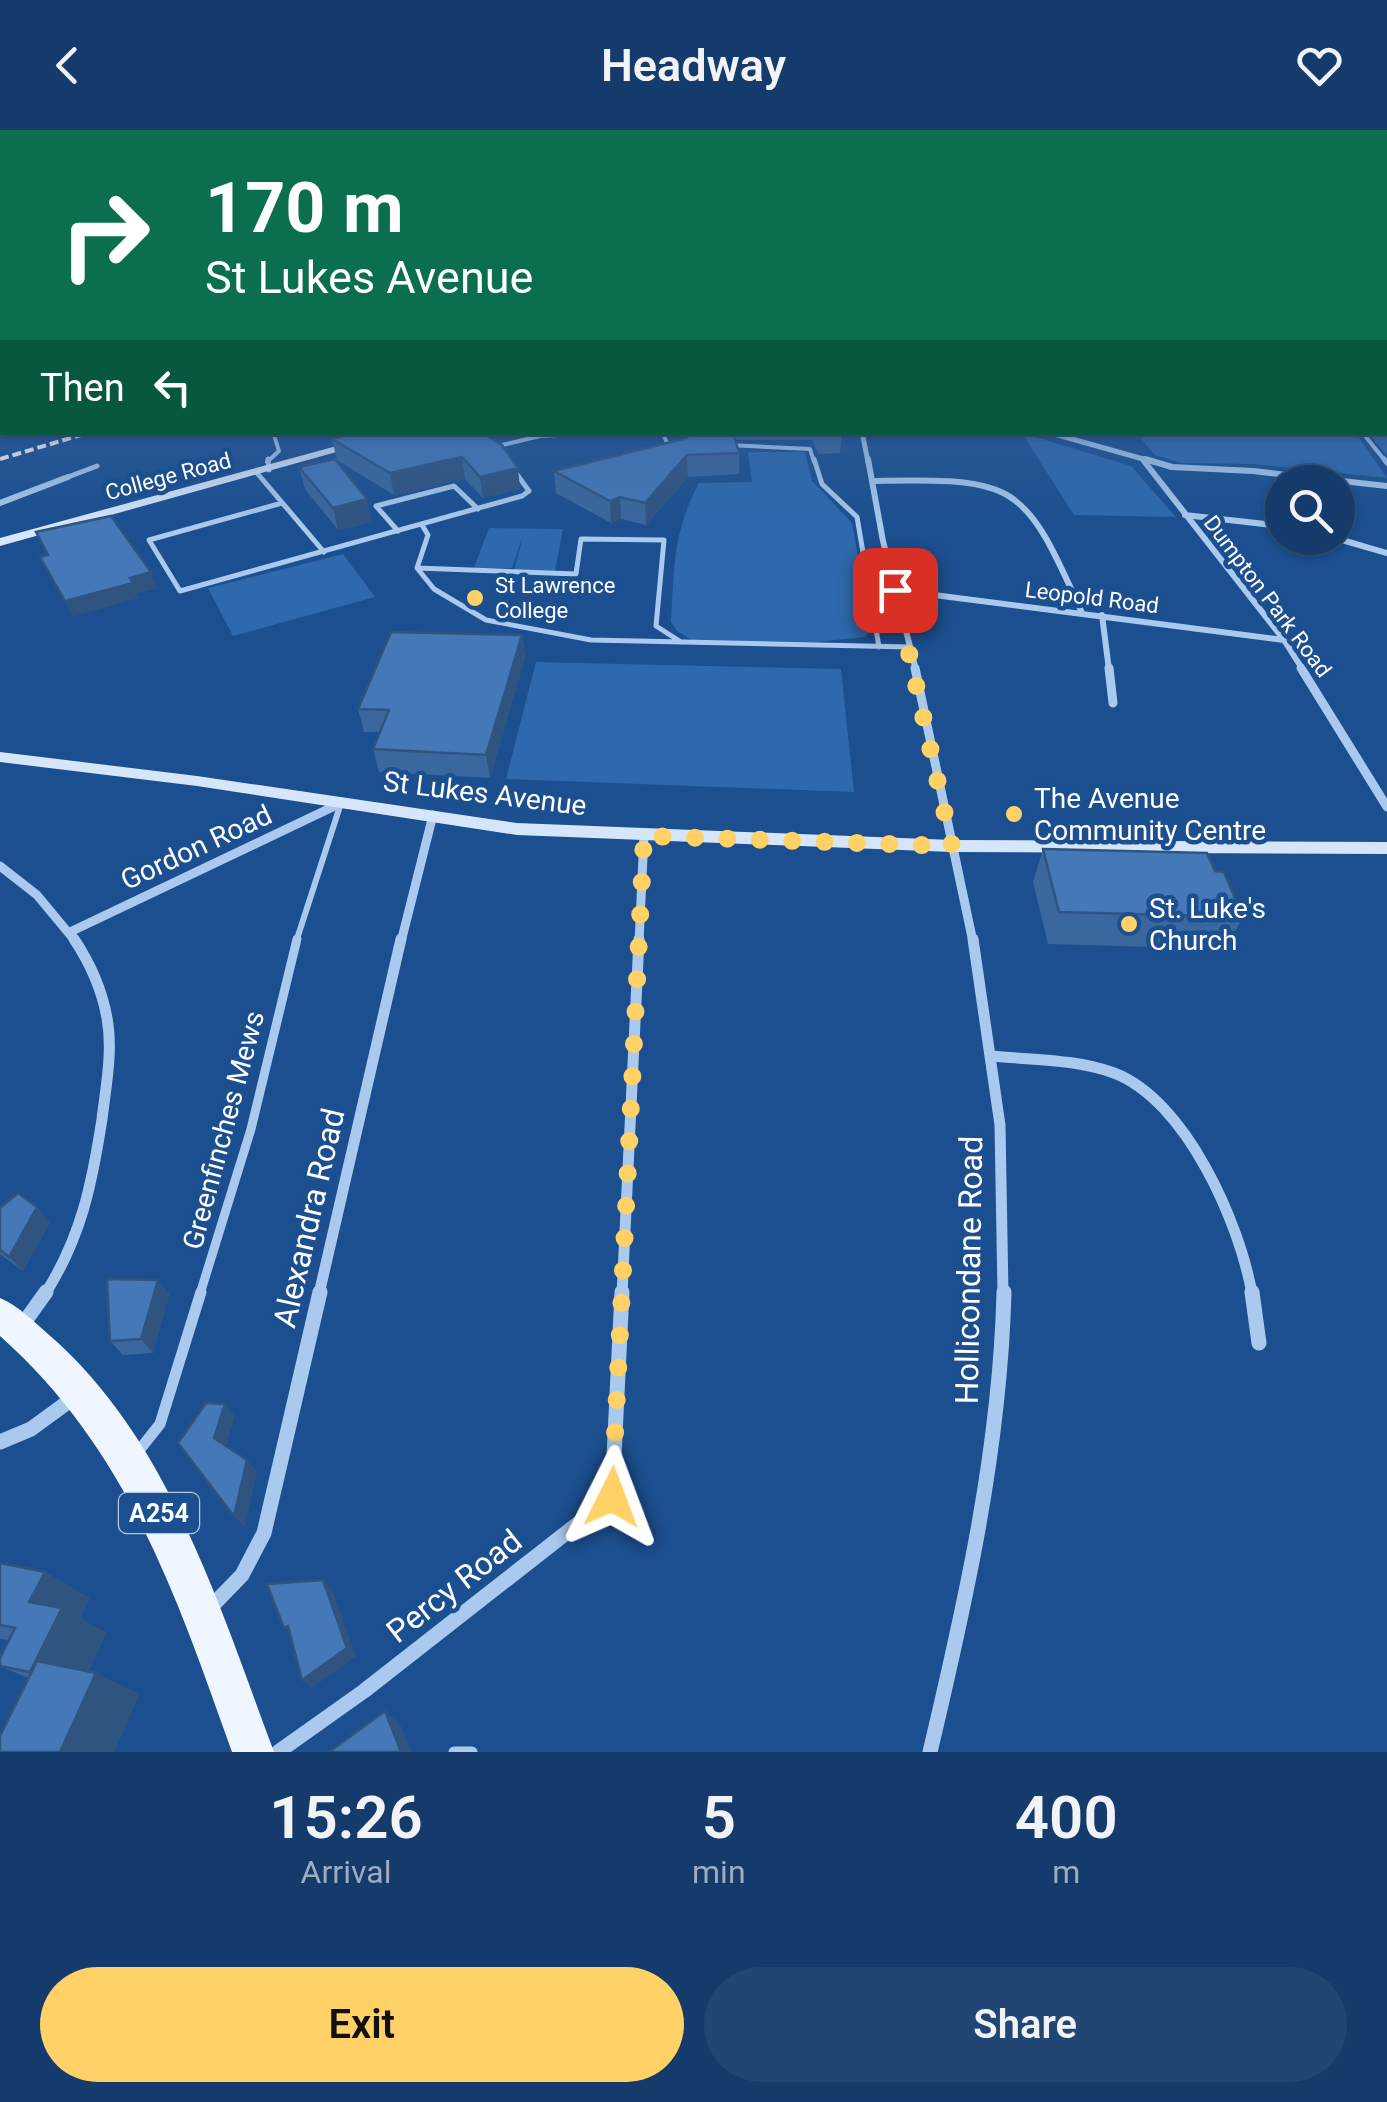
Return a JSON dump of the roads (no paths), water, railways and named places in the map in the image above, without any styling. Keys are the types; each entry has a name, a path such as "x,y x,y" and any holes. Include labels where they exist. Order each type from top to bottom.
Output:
{"main road":[{"name":"A254","path":"10,1322 81,1392 131,1460 187,1571 253,1752"}],"street":[{"name":"College Road","path":"0,542 393,435"},
{"name":"Hollicondane Road","path":"863,435 952,846 992,1056 1004,1238 998,1402 990,1463 930,1752"},
{"path":"1057,435 1172,467 1252,471 1387,486"},
{"name":"Dumpton Park Road","path":"1144,461 1284,640 1387,807"},
{"path":"0,503 68,476"},
{"path":"875,481 964,482 1015,498 1035,521 1082,613"},
{"path":"34,490 52,497"},
{"path":"1185,515 1265,524"},
{"path":"1355,544 1387,554"},
{"name":"Leopold Road","path":"895,590 1284,640"},
{"path":"1102,616 1113,703"},
{"name":"St Lukes Avenue","path":"0,758 433,815 517,830 952,846 1387,848"},
{"name":"Gordon Road","path":"70,932 341,803"},
{"name":"Alexandra Road","path":"203,1615 242,1575 264,1533 424,840 433,815"},
{"name":"Percy Road","path":"278,1752 612,1497 644,836"},
{"path":"0,866 29,884 70,932 90,966 107,1018 108,1071 89,1200 49,1287 10,1322"},
{"path":"992,1056 1091,1068 1128,1080 1169,1117 1206,1166 1226,1202 1245,1254 1259,1343"},
{"path":"0,1442 30,1429 81,1392"}],"lane":[{"path":"274,435 279,451 263,471 282,503 324,552"},
{"path":"282,503 149,540 180,591 478,509 529,491 498,446 560,435"},
{"path":"663,435 667,447 684,446"},
{"path":"1364,435 1387,463"},
{"path":"712,445 810,448 822,484 857,516 880,647"},
{"path":"68,476 97,466"},
{"path":"398,531 376,506 454,486 478,509"},
{"path":"417,568 428,535 422,525"},
{"path":"417,568 576,574 581,540 664,540 656,626 685,644"},
{"path":"417,568 434,589 486,620 590,640 910,647"},
{"name":"Greenfinches Mews","path":"131,1460 160,1424 251,1129 300,920 341,803"},
{"path":"454,1752 472,1752"}],"railway":[{"path":"0,459 81,435"}],"place":[{"name":"St Lawrence College","path":"475,598"},
{"name":"The Avenue Community Centre","path":"1014,814"},
{"name":"St. Luke's Church","path":"1129,924"}]}
